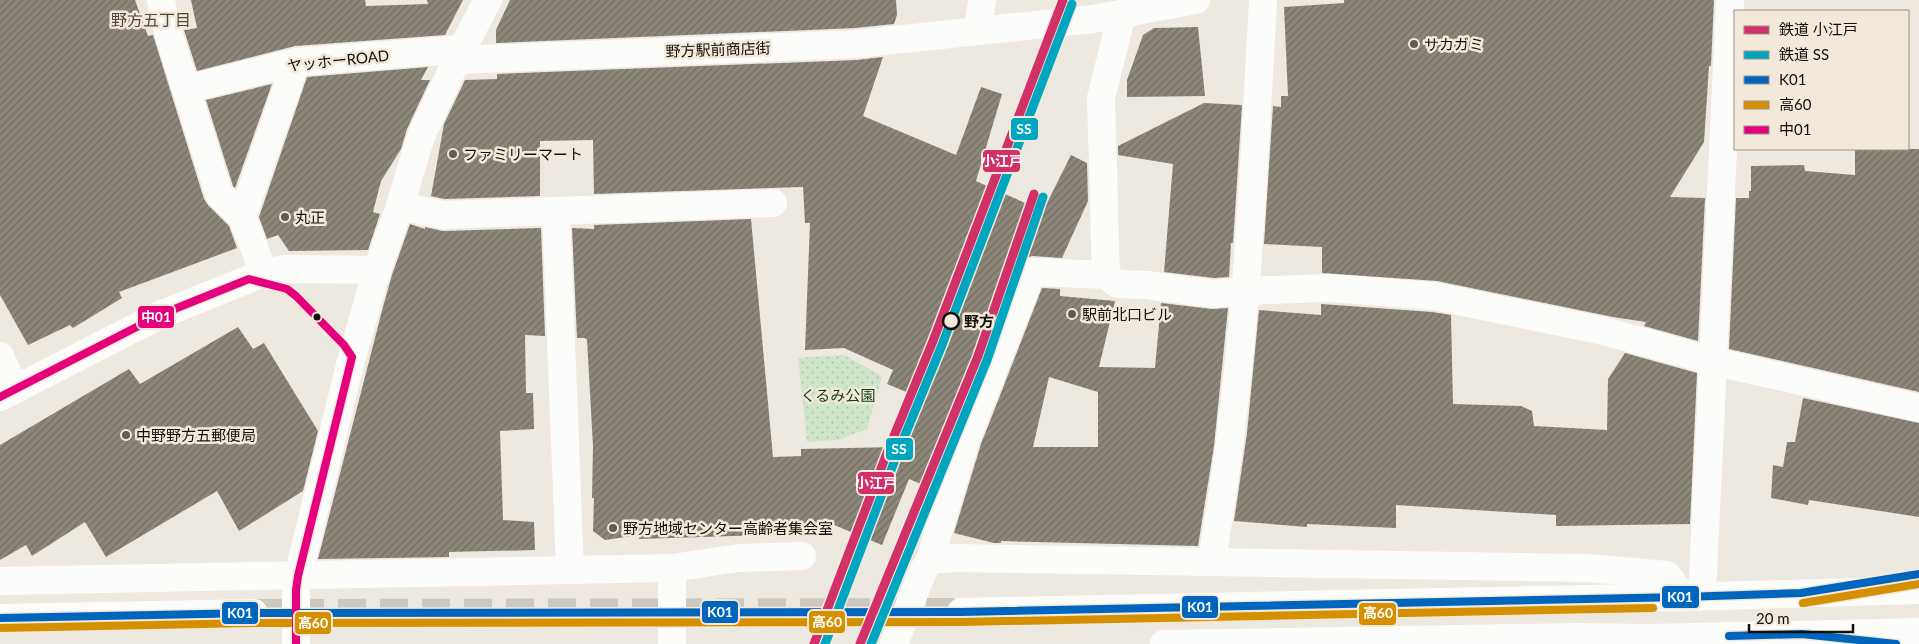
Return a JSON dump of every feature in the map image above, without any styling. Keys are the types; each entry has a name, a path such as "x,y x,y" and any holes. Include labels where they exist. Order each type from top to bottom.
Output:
{"street":[{"path":"162,0 165,22 219,194 242,217 264,273"},
{"path":"296,644 297,583 344,390 377,270 400,206 421,136 459,55 488,0"},
{"path":"978,31 982,0"},
{"name":"野方駅前商店街","path":"459,55 856,44 1093,19 1196,0"},
{"path":"1212,562 1231,430 1244,291 1263,0"},
{"path":"1692,597 1712,361 1730,0"},
{"path":"1106,275 1102,98 1122,14"},
{"name":"ヤッホーROAD","path":"187,89 296,62 459,55"},
{"path":"242,217 296,62"},
{"path":"400,206 443,215 773,203"},
{"path":"556,211 570,570"},
{"path":"0,356 8,393 162,314 264,273 284,269 377,270"},
{"path":"894,644 930,560 966,439 1032,272 1106,275 1117,284 1146,285 1214,294 1329,288 1434,296 1604,331 1712,361 1919,408"},
{"path":"0,581 297,583 570,570 672,568 739,558 802,556"},
{"path":"930,560 954,558 1586,568 1667,575 1692,597"},
{"path":"672,568 672,644"},
{"path":"1801,593 1919,574"},
{"path":"962,612 1353,602 1692,597 1919,590"},
{"path":"0,618 254,613"},
{"path":"1164,644 1688,640 1802,634 1919,632"},
{"path":"1802,634 1896,644"}],"green space":[{"name":"くるみ公園","path":"844,355 882,376 867,429 838,440 807,442 798,358"}],"building":[{"path":"0,0 135,0 148,36 153,35 204,199 229,226 237,248 119,292 122,298 73,328 70,325 28,345 0,295"},
{"path":"191,0 365,0 366,6 428,4 427,0 463,0 445,35 295,46 197,71 184,30 197,28"},
{"path":"510,0 896,0 897,15 894,24 855,28 496,43 496,30"},
{"path":"1344,0 1714,0 1711,66 1709,66 1704,142 1670,197 1705,198 1698,341 1644,326 1646,322 1437,281 1322,273 1322,247 1264,244 1273,106 1281,107 1281,96 1288,96 1284,7 1344,3"},
{"path":"1198,27 1205,96 1127,97 1127,80 1143,35 1154,28"},
{"path":"883,57 863,116 956,155 981,87 1002,94 976,181 1043,211 1071,155 1087,163 1088,201 1062,258 1032,256 1023,259 1017,266 951,433 935,490 909,479 882,545 827,522 822,533 639,539 639,535 605,540 593,531 593,446 587,340 585,338 577,338 572,228 594,229 594,225 751,219 773,457 801,456 801,449 896,447 916,396 887,384 893,370 844,348 805,350 810,223 805,223 803,187 594,194 593,140 540,141 540,196 444,199 431,196 444,124 465,80 497,79 497,74 857,60"},
{"path":"428,67 421,80 430,80 407,129 401,149 381,181 373,212 380,214 368,250 289,251 278,235 267,239 259,217 307,77"},
{"path":"272,84 235,188 206,100"},
{"path":"1204,103 1242,105 1229,277 1214,278 1164,272 1173,164 1118,155 1118,146"},
{"path":"1919,149 1919,392 1729,349 1736,198 1749,198 1749,191 1751,191 1751,166 1804,165 1805,171 1855,175 1855,150"},
{"path":"410,224 425,229 425,227 443,231 541,228 545,336 525,335 526,393 533,393 534,429 500,431 503,520 534,522 535,550 449,552 449,557 318,559 383,307"},
{"path":"1042,288 1060,289 1060,296 1115,301 1099,367 1155,368 1161,303 1212,309 1228,308 1214,446 1198,546 1001,541 1001,543 994,543 954,533 981,444","holes":["1049,377 1098,392 1098,447 1033,447"]},
{"path":"1321,304 1451,315 1453,404 1521,406 1532,411 1534,426 1607,430 1608,379 1625,353 1697,373 1690,524 1556,526 1556,515 1396,505 1396,528 1307,524 1307,527 1234,521 1247,433 1259,310 1321,315"},
{"path":"238,327 253,349 264,343 318,431 303,491 239,531 217,491 106,557 85,522 32,556 26,545 0,560 0,445 129,369 140,384"},
{"path":"1803,398 1919,423 1919,517 1809,500 1808,505 1771,498 1773,465 1783,467 1787,442 1795,442"}],"tunnel":[{"path":"254,613 961,612"}],"rail line":[{"name":"小江戸","path":"814,644 887,453 933,341 1063,0"},
{"name":"SS","path":"825,644 1072,4"},
{"name":"小江戸","path":"860,644 978,356 1034,194"},
{"name":"SS","path":"871,644 987,360 1043,197"}],"transit line":[{"name":"中01","path":"0,397 162,314 249,279 287,289 296,296 344,345 352,357 298,576 296,590 296,644"},
{"name":"K01","path":"0,618 254,613 961,612 1683,597 1801,593 1919,574"},
{"name":"高60","path":"1803,603 1919,584"},
{"name":"高60","path":"0,628 254,623 961,622 1653,608"},
{"name":"K01","path":"1729,636 1802,634 1896,644"}],"place":[{"name":"サカガミ","path":"1414,44"},
{"name":"ファミリーマート","path":"453,154"},
{"name":"丸正","path":"285,217"},
{"name":"駅前北口ビル","path":"1072,314"},
{"name":"野方","path":"951,321"},
{"name":"中野野方五郵便局","path":"126,435"},
{"name":"野方地域センター高齢者集会室","path":"613,528"}],"district":[{"name":"野方五丁目","path":"151,19"}]}
